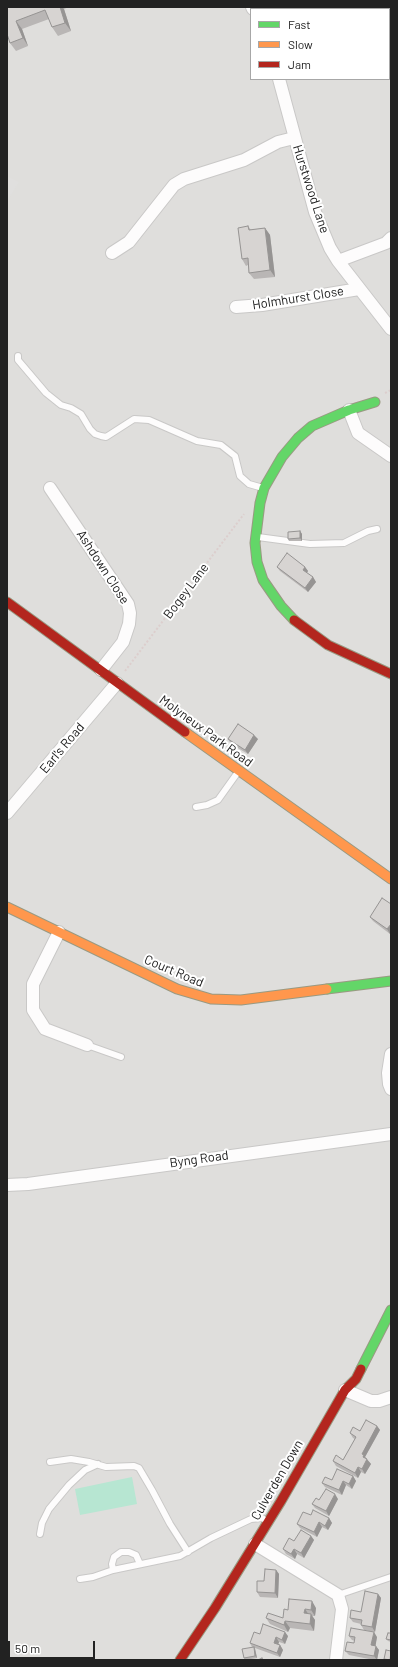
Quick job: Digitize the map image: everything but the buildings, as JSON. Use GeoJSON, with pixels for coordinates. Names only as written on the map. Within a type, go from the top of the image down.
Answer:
{"type":"FeatureCollection","features":[{"type":"Feature","properties":{"kind":"street","name":"Hurstwood Lane"},"geometry":{"type":"LineString","coordinates":[[279,80],[315,212],[330,248],[338,261],[391,329]]}},
{"type":"Feature","properties":{"kind":"street"},"geometry":{"type":"LineString","coordinates":[[112,253],[129,242],[174,185],[184,179],[244,160],[278,142],[294,138]]}},
{"type":"Feature","properties":{"kind":"street"},"geometry":{"type":"LineString","coordinates":[[338,261],[386,243],[391,238]]}},
{"type":"Feature","properties":{"kind":"street","name":"Holmhurst Close"},"geometry":{"type":"LineString","coordinates":[[236,307],[262,305],[360,289]]}},
{"type":"Feature","properties":{"kind":"street"},"geometry":{"type":"LineString","coordinates":[[375,402],[349,410],[312,426],[298,438],[282,457],[264,488],[260,503],[256,537],[256,562],[263,580],[281,606],[297,623],[328,644],[350,656],[391,674]]}},
{"type":"Feature","properties":{"kind":"street"},"geometry":{"type":"LineString","coordinates":[[349,410],[358,433],[391,456]]}},
{"type":"Feature","properties":{"kind":"street","name":"Ashdown Close"},"geometry":{"type":"LineString","coordinates":[[50,488],[128,604],[129,618],[123,642],[100,670]]}},
{"type":"Feature","properties":{"kind":"street","name":"Molyneux Park Road"},"geometry":{"type":"LineString","coordinates":[[7,602],[117,683],[391,879]]}},
{"type":"Feature","properties":{"kind":"street","name":"Earl's Road"},"geometry":{"type":"LineString","coordinates":[[7,813],[117,683]]}},
{"type":"Feature","properties":{"kind":"street","name":"Court Road"},"geometry":{"type":"LineString","coordinates":[[7,908],[177,989],[211,999],[241,1000],[391,981]]}},
{"type":"Feature","properties":{"kind":"street"},"geometry":{"type":"LineString","coordinates":[[59,932],[33,984],[33,1010],[45,1029],[87,1045]]}},
{"type":"Feature","properties":{"kind":"street"},"geometry":{"type":"LineString","coordinates":[[391,1054],[388,1073],[391,1089]]}},
{"type":"Feature","properties":{"kind":"street","name":"Byng Road"},"geometry":{"type":"LineString","coordinates":[[7,1185],[28,1184],[391,1134]]}},
{"type":"Feature","properties":{"kind":"street","name":"Culverden Down"},"geometry":{"type":"LineString","coordinates":[[180,1660],[216,1608],[345,1390],[356,1379],[391,1310]]}},
{"type":"Feature","properties":{"kind":"street"},"geometry":{"type":"LineString","coordinates":[[345,1390],[371,1402],[391,1397]]}},
{"type":"Feature","properties":{"kind":"street"},"geometry":{"type":"LineString","coordinates":[[255,1544],[338,1595],[342,1609],[336,1660]]}},
{"type":"Feature","properties":{"kind":"lane"},"geometry":{"type":"LineString","coordinates":[[18,356],[18,360],[46,393],[61,405],[71,408],[81,414],[90,429],[95,434],[106,436],[134,419],[149,420],[197,441],[221,445],[235,456],[240,476],[249,484],[264,488]]}},
{"type":"Feature","properties":{"kind":"lane"},"geometry":{"type":"LineString","coordinates":[[256,537],[310,544],[344,543],[368,531],[377,529]]}},
{"type":"Feature","properties":{"kind":"lane"},"geometry":{"type":"LineString","coordinates":[[196,807],[207,805],[218,800],[238,770]]}},
{"type":"Feature","properties":{"kind":"lane"},"geometry":{"type":"LineString","coordinates":[[87,1045],[121,1057]]}},
{"type":"Feature","properties":{"kind":"lane"},"geometry":{"type":"LineString","coordinates":[[50,1462],[71,1459],[106,1467],[134,1466],[139,1468],[170,1524],[188,1552]]}},
{"type":"Feature","properties":{"kind":"lane"},"geometry":{"type":"LineString","coordinates":[[40,1534],[42,1523],[49,1509],[69,1485],[85,1470],[98,1464]]}},
{"type":"Feature","properties":{"kind":"lane"},"geometry":{"type":"LineString","coordinates":[[80,1579],[93,1577],[113,1570],[180,1556],[211,1538],[251,1519],[262,1518],[268,1522]]}},
{"type":"Feature","properties":{"kind":"lane"},"geometry":{"type":"LineString","coordinates":[[113,1570],[112,1564],[114,1557],[121,1552],[129,1552],[136,1555],[140,1564]]}},
{"type":"Feature","properties":{"kind":"lane"},"geometry":{"type":"LineString","coordinates":[[338,1595],[391,1577]]}},
{"type":"Feature","properties":{"kind":"path","name":"Bogey Lane"},"geometry":{"type":"LineString","coordinates":[[117,683],[245,513]]}},
{"type":"Feature","properties":{"kind":"shaded area"},"geometry":{"type":"Polygon","coordinates":[[[7,7],[391,7],[391,1660],[7,1660],[7,7]]]}},
{"type":"Feature","properties":{"kind":"shaded area"},"geometry":{"type":"Polygon","coordinates":[[[7,176],[19,182],[7,201],[7,176]]]}},
{"type":"Feature","properties":{"kind":"green space"},"geometry":{"type":"Polygon","coordinates":[[[132,1477],[137,1504],[80,1515],[75,1489],[132,1477]]]}},
{"type":"Feature","properties":{"kind":"traffic: fast"},"geometry":{"type":"LineString","coordinates":[[294,620],[281,606],[263,580],[257,562],[255,543],[260,503],[264,488],[282,457],[298,438],[312,426],[349,410],[375,402]]}},
{"type":"Feature","properties":{"kind":"traffic: fast"},"geometry":{"type":"LineString","coordinates":[[327,989],[391,981]]}},
{"type":"Feature","properties":{"kind":"traffic: fast"},"geometry":{"type":"LineString","coordinates":[[361,1369],[391,1310]]}},
{"type":"Feature","properties":{"kind":"traffic: slow"},"geometry":{"type":"LineString","coordinates":[[185,732],[391,879]]}},
{"type":"Feature","properties":{"kind":"traffic: slow"},"geometry":{"type":"LineString","coordinates":[[7,907],[177,989],[211,999],[241,1000],[327,989]]}},
{"type":"Feature","properties":{"kind":"traffic: jam"},"geometry":{"type":"LineString","coordinates":[[7,602],[185,732]]}},
{"type":"Feature","properties":{"kind":"traffic: jam"},"geometry":{"type":"LineString","coordinates":[[294,620],[328,645],[391,674]]}},
{"type":"Feature","properties":{"kind":"traffic: jam"},"geometry":{"type":"LineString","coordinates":[[180,1660],[215,1608],[281,1501],[345,1390],[356,1379],[361,1369]]}}]}
